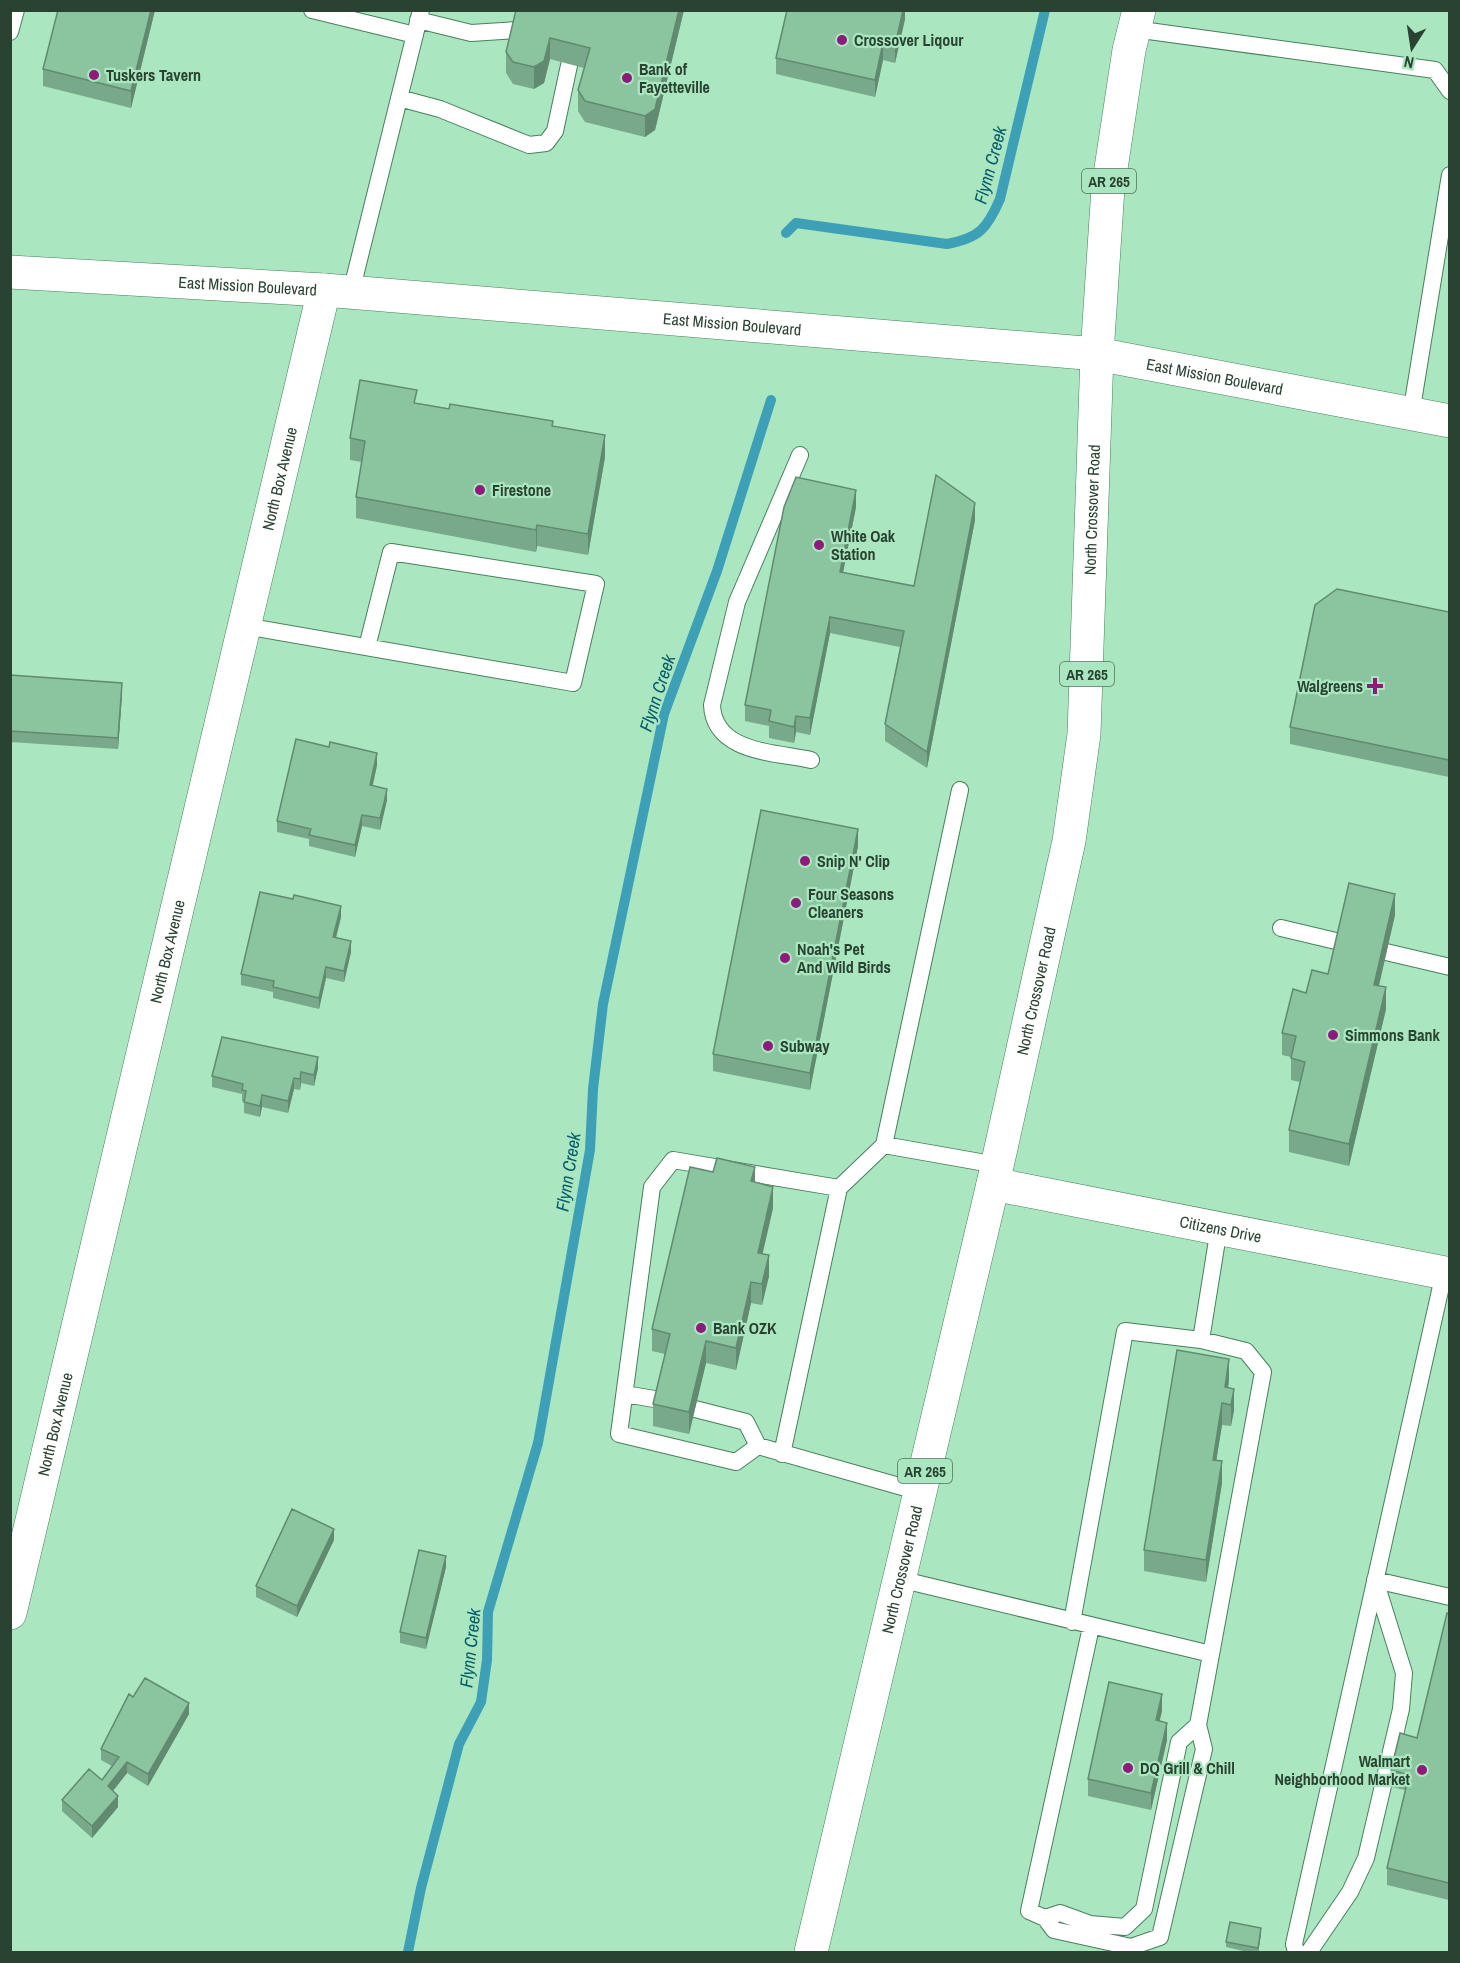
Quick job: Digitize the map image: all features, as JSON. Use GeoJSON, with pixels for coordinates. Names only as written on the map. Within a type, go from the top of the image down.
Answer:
{"type":"FeatureCollection","features":[{"type":"Feature","properties":{"kind":"main road","name":"North Crossover Road"},"geometry":{"type":"LineString","coordinates":[[810,1953],[995,1175],[1069,841],[1084,734],[1097,354],[1108,188],[1136,20]]}},
{"type":"Feature","properties":{"kind":"main road","name":"East Mission Boulevard"},"geometry":{"type":"LineString","coordinates":[[10,272],[338,291],[1097,354],[1449,421]]}},
{"type":"Feature","properties":{"kind":"main road","name":"North Box Avenue"},"geometry":{"type":"LineString","coordinates":[[10,1613],[245,626],[338,291]]}},
{"type":"Feature","properties":{"kind":"main road","name":"Citizens Drive"},"geometry":{"type":"LineString","coordinates":[[995,1175],[1219,1228],[1447,1273]]}},
{"type":"Feature","properties":{"kind":"lane"},"geometry":{"type":"LineString","coordinates":[[10,32],[16,10]]}},
{"type":"Feature","properties":{"kind":"lane"},"geometry":{"type":"LineString","coordinates":[[312,10],[418,22],[471,33],[531,28],[555,32],[569,42],[572,56],[555,132],[546,143],[530,145],[440,109],[399,98]]}},
{"type":"Feature","properties":{"kind":"lane"},"geometry":{"type":"LineString","coordinates":[[1136,20],[1435,70],[1449,91]]}},
{"type":"Feature","properties":{"kind":"lane"},"geometry":{"type":"LineString","coordinates":[[338,291],[399,98],[418,22]]}},
{"type":"Feature","properties":{"kind":"lane"},"geometry":{"type":"LineString","coordinates":[[1411,414],[1449,175]]}},
{"type":"Feature","properties":{"kind":"lane"},"geometry":{"type":"LineString","coordinates":[[800,455],[737,602],[712,705],[712,716],[718,728],[738,745],[811,760]]}},
{"type":"Feature","properties":{"kind":"lane"},"geometry":{"type":"LineString","coordinates":[[245,626],[573,683],[596,584],[391,552],[366,647]]}},
{"type":"Feature","properties":{"kind":"lane"},"geometry":{"type":"LineString","coordinates":[[782,1454],[839,1188],[884,1145],[960,789]]}},
{"type":"Feature","properties":{"kind":"lane"},"geometry":{"type":"LineString","coordinates":[[1281,928],[1340,942]]}},
{"type":"Feature","properties":{"kind":"lane"},"geometry":{"type":"LineString","coordinates":[[1386,952],[1449,967]]}},
{"type":"Feature","properties":{"kind":"lane"},"geometry":{"type":"LineString","coordinates":[[884,1145],[995,1175]]}},
{"type":"Feature","properties":{"kind":"lane"},"geometry":{"type":"LineString","coordinates":[[758,1446],[736,1462],[619,1434],[652,1187],[673,1160],[839,1188]]}},
{"type":"Feature","properties":{"kind":"lane"},"geometry":{"type":"LineString","coordinates":[[1201,1340],[1219,1228]]}},
{"type":"Feature","properties":{"kind":"lane"},"geometry":{"type":"LineString","coordinates":[[1296,1953],[1294,1944],[1447,1273]]}},
{"type":"Feature","properties":{"kind":"lane"},"geometry":{"type":"LineString","coordinates":[[1072,1622],[1125,1331],[1201,1340],[1245,1351],[1263,1372],[1198,1725],[1204,1749],[1160,1937],[1131,1947],[1054,1930],[1045,1918],[1029,1911],[1091,1627]]}},
{"type":"Feature","properties":{"kind":"lane"},"geometry":{"type":"LineString","coordinates":[[625,1394],[660,1400]]}},
{"type":"Feature","properties":{"kind":"lane"},"geometry":{"type":"LineString","coordinates":[[695,1409],[746,1422],[758,1446],[920,1492]]}},
{"type":"Feature","properties":{"kind":"lane"},"geometry":{"type":"LineString","coordinates":[[899,1580],[1211,1654]]}},
{"type":"Feature","properties":{"kind":"lane"},"geometry":{"type":"LineString","coordinates":[[1376,1580],[1449,1597]]}},
{"type":"Feature","properties":{"kind":"lane"},"geometry":{"type":"LineString","coordinates":[[1309,1953],[1350,1892],[1366,1858],[1401,1709],[1404,1673],[1376,1580]]}},
{"type":"Feature","properties":{"kind":"lane"},"geometry":{"type":"LineString","coordinates":[[1045,1918],[1060,1913],[1090,1924],[1125,1927],[1144,1909],[1179,1742],[1198,1725]]}},
{"type":"Feature","properties":{"kind":"building"},"geometry":{"type":"Polygon","coordinates":[[[58,10],[151,10],[131,91],[43,69],[58,10]]]}},
{"type":"Feature","properties":{"kind":"building","name":"Bank of Fayetteville"},"geometry":{"type":"Polygon","coordinates":[[[516,10],[679,10],[655,109],[645,116],[585,101],[578,90],[590,48],[550,38],[544,61],[534,67],[513,62],[506,52],[516,10]]]}},
{"type":"Feature","properties":{"kind":"building","name":"Crossover Liqour"},"geometry":{"type":"Polygon","coordinates":[[[787,10],[903,10],[895,46],[883,43],[875,80],[776,58],[787,10]]]}},
{"type":"Feature","properties":{"kind":"building","name":"Firestone"},"geometry":{"type":"Polygon","coordinates":[[[360,380],[417,390],[414,403],[449,409],[450,404],[553,421],[552,426],[605,435],[588,534],[537,525],[536,530],[356,497],[365,441],[350,438],[360,380]]]}},
{"type":"Feature","properties":{"kind":"building"},"geometry":{"type":"Polygon","coordinates":[[[936,475],[975,503],[927,752],[885,724],[904,631],[830,617],[810,718],[796,716],[794,727],[769,721],[771,710],[745,705],[784,507],[796,477],[856,490],[840,572],[914,586],[936,475]]]}},
{"type":"Feature","properties":{"kind":"building","name":"Walgreens"},"geometry":{"type":"Polygon","coordinates":[[[1337,589],[1449,612],[1449,760],[1290,727],[1315,605],[1337,589]]]}},
{"type":"Feature","properties":{"kind":"building"},"geometry":{"type":"Polygon","coordinates":[[[10,675],[122,683],[118,738],[10,731],[10,675]]]}},
{"type":"Feature","properties":{"kind":"building"},"geometry":{"type":"Polygon","coordinates":[[[296,739],[329,747],[330,742],[377,753],[370,785],[387,789],[384,803],[380,818],[362,815],[355,845],[309,835],[311,829],[277,821],[296,739]]]}},
{"type":"Feature","properties":{"kind":"building"},"geometry":{"type":"Polygon","coordinates":[[[761,810],[858,829],[810,1073],[713,1054],[761,810]]]}},
{"type":"Feature","properties":{"kind":"building","name":"Simmons Bank"},"geometry":{"type":"Polygon","coordinates":[[[1349,883],[1395,894],[1374,985],[1386,987],[1349,1144],[1289,1130],[1305,1062],[1291,1058],[1296,1036],[1282,1033],[1293,989],[1306,993],[1312,970],[1328,974],[1349,883]]]}},
{"type":"Feature","properties":{"kind":"building"},"geometry":{"type":"Polygon","coordinates":[[[260,892],[293,899],[294,895],[341,906],[333,937],[351,941],[344,971],[326,967],[319,998],[273,987],[274,981],[241,974],[260,892]]]}},
{"type":"Feature","properties":{"kind":"building"},"geometry":{"type":"Polygon","coordinates":[[[222,1037],[318,1057],[314,1075],[301,1072],[300,1079],[294,1078],[288,1101],[262,1095],[260,1106],[244,1102],[246,1091],[242,1090],[243,1084],[212,1076],[222,1037]]]}},
{"type":"Feature","properties":{"kind":"building","name":"Bank OZK"},"geometry":{"type":"Polygon","coordinates":[[[717,1158],[755,1167],[751,1181],[773,1187],[758,1253],[769,1255],[762,1284],[751,1282],[736,1348],[706,1341],[689,1412],[653,1404],[670,1334],[652,1329],[690,1167],[713,1172],[717,1158]]]}},
{"type":"Feature","properties":{"kind":"building"},"geometry":{"type":"Polygon","coordinates":[[[1177,1350],[1229,1359],[1225,1387],[1234,1389],[1231,1405],[1222,1403],[1213,1460],[1222,1461],[1206,1560],[1144,1550],[1177,1350]]]}},
{"type":"Feature","properties":{"kind":"building"},"geometry":{"type":"Polygon","coordinates":[[[292,1509],[334,1529],[297,1606],[256,1586],[292,1509]]]}},
{"type":"Feature","properties":{"kind":"building"},"geometry":{"type":"Polygon","coordinates":[[[419,1550],[446,1556],[426,1638],[400,1632],[419,1550]]]}},
{"type":"Feature","properties":{"kind":"building","name":"Walmart Neighborhood Market"},"geometry":{"type":"Polygon","coordinates":[[[1447,1613],[1449,1614],[1449,1883],[1387,1868],[1409,1775],[1391,1770],[1400,1733],[1417,1738],[1447,1613]]]}},
{"type":"Feature","properties":{"kind":"building"},"geometry":{"type":"Polygon","coordinates":[[[145,1678],[189,1703],[148,1774],[127,1762],[108,1786],[118,1796],[92,1826],[62,1800],[89,1769],[102,1780],[119,1757],[101,1749],[129,1694],[133,1697],[145,1678]]]}},
{"type":"Feature","properties":{"kind":"building","name":"DQ Grill & Chill"},"geometry":{"type":"Polygon","coordinates":[[[1109,1682],[1162,1694],[1156,1720],[1167,1723],[1151,1793],[1088,1779],[1109,1682]]]}},
{"type":"Feature","properties":{"kind":"building"},"geometry":{"type":"Polygon","coordinates":[[[1230,1922],[1261,1928],[1258,1948],[1226,1942],[1230,1922]]]}},
{"type":"Feature","properties":{"kind":"waterway","name":"Flynn Creek"},"geometry":{"type":"LineString","coordinates":[[786,233],[796,223],[947,244],[967,239],[981,230],[991,218],[1000,199],[1045,10]]}},
{"type":"Feature","properties":{"kind":"waterway","name":"Flynn Creek"},"geometry":{"type":"LineString","coordinates":[[408,1952],[421,1888],[459,1744],[481,1702],[487,1660],[488,1612],[538,1443],[590,1150],[593,1089],[603,1004],[664,714],[717,571],[771,400]]}},
{"type":"Feature","properties":{"kind":"place","name":"Crossover Liqour"},"geometry":{"type":"Point","coordinates":[842,40]}},
{"type":"Feature","properties":{"kind":"place","name":"Tuskers Tavern"},"geometry":{"type":"Point","coordinates":[94,75]}},
{"type":"Feature","properties":{"kind":"place","name":"Bank of Fayetteville"},"geometry":{"type":"Point","coordinates":[627,78]}},
{"type":"Feature","properties":{"kind":"place","name":"Firestone"},"geometry":{"type":"Point","coordinates":[480,490]}},
{"type":"Feature","properties":{"kind":"place","name":"White Oak Station"},"geometry":{"type":"Point","coordinates":[819,545]}},
{"type":"Feature","properties":{"kind":"place","name":"Walgreens"},"geometry":{"type":"Point","coordinates":[1375,686]}},
{"type":"Feature","properties":{"kind":"place","name":"Snip N' Clip"},"geometry":{"type":"Point","coordinates":[805,861]}},
{"type":"Feature","properties":{"kind":"place","name":"Four Seasons Cleaners"},"geometry":{"type":"Point","coordinates":[796,903]}},
{"type":"Feature","properties":{"kind":"place","name":"Noah's Pet And Wild Birds"},"geometry":{"type":"Point","coordinates":[785,958]}},
{"type":"Feature","properties":{"kind":"place","name":"Simmons Bank"},"geometry":{"type":"Point","coordinates":[1333,1035]}},
{"type":"Feature","properties":{"kind":"place","name":"Subway"},"geometry":{"type":"Point","coordinates":[768,1046]}},
{"type":"Feature","properties":{"kind":"place","name":"Bank OZK"},"geometry":{"type":"Point","coordinates":[701,1328]}},
{"type":"Feature","properties":{"kind":"place","name":"DQ Grill & Chill"},"geometry":{"type":"Point","coordinates":[1128,1768]}},
{"type":"Feature","properties":{"kind":"place","name":"Walmart Neighborhood Market"},"geometry":{"type":"Point","coordinates":[1422,1770]}}]}
